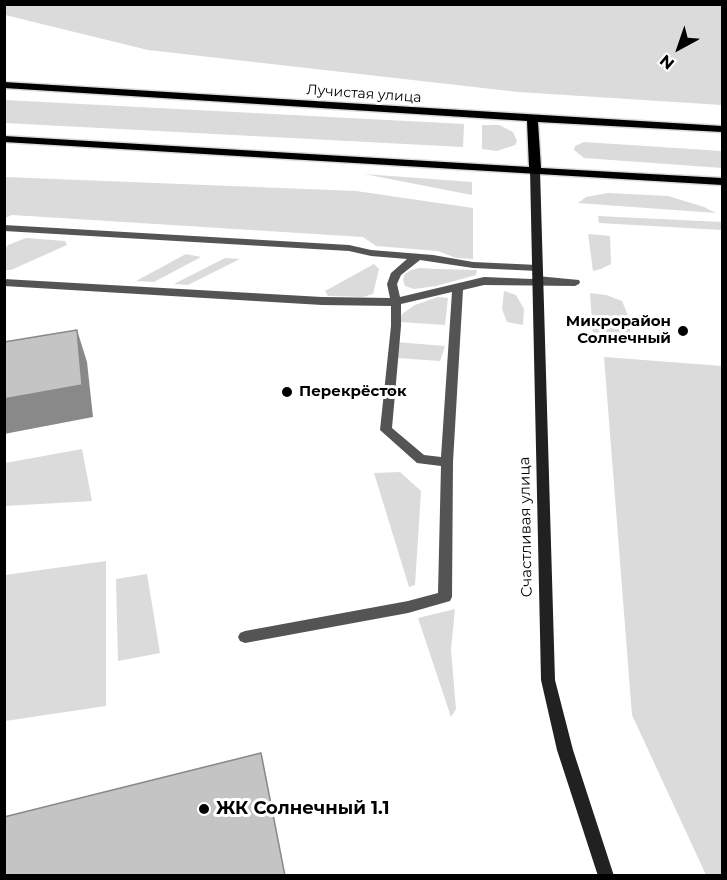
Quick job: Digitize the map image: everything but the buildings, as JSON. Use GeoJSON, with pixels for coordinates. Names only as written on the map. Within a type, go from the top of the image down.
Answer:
{"type":"FeatureCollection","features":[{"type":"Feature","properties":{"kind":"main road","name":"Лучистая улица"},"geometry":{"type":"LineString","coordinates":[[4,84],[532,119],[723,129]]}},
{"type":"Feature","properties":{"kind":"main road"},"geometry":{"type":"LineString","coordinates":[[532,119],[535,170]]}},
{"type":"Feature","properties":{"kind":"main road"},"geometry":{"type":"LineString","coordinates":[[4,139],[723,182]]}},
{"type":"Feature","properties":{"kind":"street","name":"Счастливая улица"},"geometry":{"type":"LineString","coordinates":[[535,170],[548,680],[565,750],[606,876]]}},
{"type":"Feature","properties":{"kind":"lane"},"geometry":{"type":"LineString","coordinates":[[6,229],[349,248],[371,254],[473,265],[538,268]]}},
{"type":"Feature","properties":{"kind":"lane"},"geometry":{"type":"LineString","coordinates":[[416,258],[396,273],[392,284],[396,302],[386,430],[421,460],[447,462]]}},
{"type":"Feature","properties":{"kind":"lane"},"geometry":{"type":"LineString","coordinates":[[4,282],[322,301],[396,302],[491,280],[575,282]]}},
{"type":"Feature","properties":{"kind":"lane"},"geometry":{"type":"LineString","coordinates":[[245,638],[408,607],[445,597],[447,462],[458,286]]}},
{"type":"Feature","properties":{"kind":"shaded area"},"geometry":{"type":"Polygon","coordinates":[[[4,5],[722,5],[722,105],[518,92],[148,50],[5,15],[4,5]]]}},
{"type":"Feature","properties":{"kind":"shaded area"},"geometry":{"type":"Polygon","coordinates":[[[5,100],[464,124],[463,147],[5,123],[5,100]]]}},
{"type":"Feature","properties":{"kind":"shaded area"},"geometry":{"type":"Polygon","coordinates":[[[482,125],[499,125],[513,132],[517,141],[515,145],[497,151],[482,149],[482,125]]]}},
{"type":"Feature","properties":{"kind":"shaded area"},"geometry":{"type":"Polygon","coordinates":[[[584,142],[722,151],[722,168],[584,158],[574,150],[575,146],[584,142]]]}},
{"type":"Feature","properties":{"kind":"shaded area"},"geometry":{"type":"Polygon","coordinates":[[[364,174],[472,182],[472,195],[364,174]]]}},
{"type":"Feature","properties":{"kind":"shaded area"},"geometry":{"type":"Polygon","coordinates":[[[5,177],[356,191],[473,208],[473,259],[456,258],[438,251],[376,246],[363,237],[12,215],[5,218],[5,177]]]}},
{"type":"Feature","properties":{"kind":"shaded area"},"geometry":{"type":"Polygon","coordinates":[[[608,193],[668,196],[716,213],[578,203],[586,197],[608,193]]]}},
{"type":"Feature","properties":{"kind":"shaded area"},"geometry":{"type":"Polygon","coordinates":[[[598,216],[722,222],[722,230],[599,223],[598,216]]]}},
{"type":"Feature","properties":{"kind":"shaded area"},"geometry":{"type":"Polygon","coordinates":[[[588,234],[610,236],[611,264],[593,271],[588,234]]]}},
{"type":"Feature","properties":{"kind":"shaded area"},"geometry":{"type":"Polygon","coordinates":[[[26,238],[65,241],[67,245],[11,270],[5,270],[5,250],[8,245],[26,238]]]}},
{"type":"Feature","properties":{"kind":"shaded area"},"geometry":{"type":"Polygon","coordinates":[[[186,254],[201,257],[154,282],[136,281],[186,254]]]}},
{"type":"Feature","properties":{"kind":"shaded area"},"geometry":{"type":"Polygon","coordinates":[[[225,258],[240,259],[188,285],[174,284],[225,258]]]}},
{"type":"Feature","properties":{"kind":"shaded area"},"geometry":{"type":"Polygon","coordinates":[[[374,264],[379,269],[373,294],[363,297],[328,296],[325,291],[374,264]]]}},
{"type":"Feature","properties":{"kind":"shaded area"},"geometry":{"type":"Polygon","coordinates":[[[420,268],[477,270],[476,275],[436,286],[414,289],[405,286],[403,280],[405,274],[420,268]]]}},
{"type":"Feature","properties":{"kind":"shaded area"},"geometry":{"type":"Polygon","coordinates":[[[504,291],[516,295],[524,309],[523,325],[507,322],[502,309],[504,291]]]}},
{"type":"Feature","properties":{"kind":"shaded area"},"geometry":{"type":"Polygon","coordinates":[[[590,293],[606,295],[622,301],[627,313],[631,336],[593,335],[590,293]]]}},
{"type":"Feature","properties":{"kind":"shaded area"},"geometry":{"type":"Polygon","coordinates":[[[438,297],[448,298],[445,325],[400,322],[402,314],[415,305],[438,297]]]}},
{"type":"Feature","properties":{"kind":"shaded area"},"geometry":{"type":"Polygon","coordinates":[[[396,342],[445,346],[440,361],[397,358],[396,342]]]}},
{"type":"Feature","properties":{"kind":"shaded area"},"geometry":{"type":"Polygon","coordinates":[[[604,357],[722,366],[722,875],[706,875],[632,715],[604,357]]]}},
{"type":"Feature","properties":{"kind":"shaded area"},"geometry":{"type":"Polygon","coordinates":[[[82,449],[92,501],[5,506],[5,463],[82,449]]]}},
{"type":"Feature","properties":{"kind":"shaded area"},"geometry":{"type":"Polygon","coordinates":[[[400,472],[421,491],[415,585],[409,587],[374,473],[400,472]]]}},
{"type":"Feature","properties":{"kind":"shaded area"},"geometry":{"type":"Polygon","coordinates":[[[106,561],[106,706],[5,721],[5,575],[106,561]]]}},
{"type":"Feature","properties":{"kind":"shaded area"},"geometry":{"type":"Polygon","coordinates":[[[147,574],[160,653],[118,661],[116,579],[147,574]]]}},
{"type":"Feature","properties":{"kind":"shaded area"},"geometry":{"type":"Polygon","coordinates":[[[455,609],[451,650],[456,709],[451,717],[418,618],[455,609]]]}},
{"type":"Feature","properties":{"kind":"place","name":"Микрорайон Солнечный"},"geometry":{"type":"Point","coordinates":[683,331]}},
{"type":"Feature","properties":{"kind":"place","name":"Перекрёсток"},"geometry":{"type":"Point","coordinates":[287,392]}},
{"type":"Feature","properties":{"kind":"place","name":"ЖК Солнечный 1.1"},"geometry":{"type":"Point","coordinates":[204,809]}}]}
